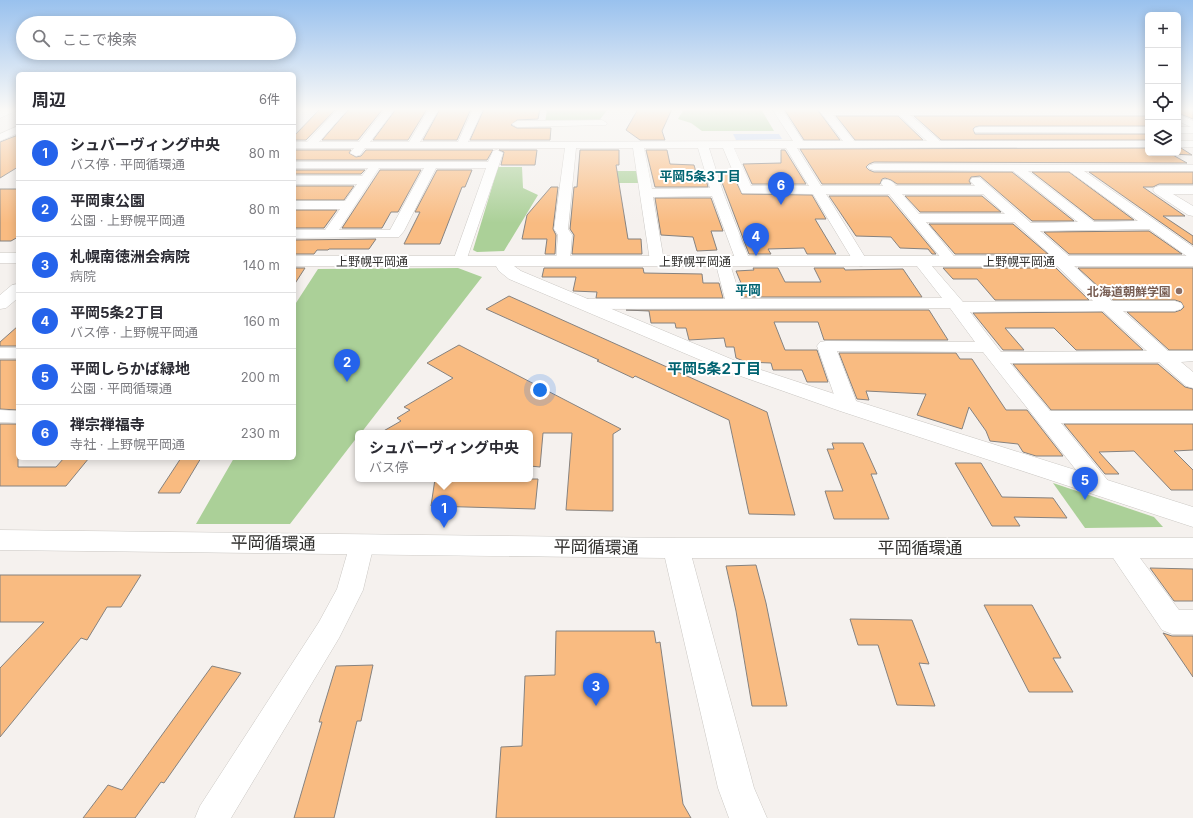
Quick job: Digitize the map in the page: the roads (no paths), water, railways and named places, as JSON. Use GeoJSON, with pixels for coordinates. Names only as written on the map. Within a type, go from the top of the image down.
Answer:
{"type":"FeatureCollection","features":[{"type":"Feature","properties":{"kind":"street"},"geometry":{"type":"LineString","coordinates":[[348,165],[361,147]]}},
{"type":"Feature","properties":{"kind":"street"},"geometry":{"type":"LineString","coordinates":[[460,261],[498,147]]}},
{"type":"Feature","properties":{"kind":"street"},"geometry":{"type":"LineString","coordinates":[[563,261],[565,235],[561,229],[570,147]]}},
{"type":"Feature","properties":{"kind":"street"},"geometry":{"type":"LineString","coordinates":[[639,147],[657,260]]}},
{"type":"Feature","properties":{"kind":"street"},"geometry":{"type":"LineString","coordinates":[[703,147],[717,192],[743,261]]}},
{"type":"Feature","properties":{"kind":"street"},"geometry":{"type":"LineString","coordinates":[[729,147],[746,190],[986,190]]}},
{"type":"Feature","properties":{"kind":"street"},"geometry":{"type":"LineString","coordinates":[[796,147],[817,190],[861,262]]}},
{"type":"Feature","properties":{"kind":"street"},"geometry":{"type":"LineString","coordinates":[[856,147],[874,167],[950,261]]}},
{"type":"Feature","properties":{"kind":"street"},"geometry":{"type":"LineString","coordinates":[[296,165],[493,165]]}},
{"type":"Feature","properties":{"kind":"street"},"geometry":{"type":"LineString","coordinates":[[329,234],[376,165]]}},
{"type":"Feature","properties":{"kind":"street"},"geometry":{"type":"LineString","coordinates":[[296,234],[394,234],[398,231],[432,165]]}},
{"type":"Feature","properties":{"kind":"street"},"geometry":{"type":"LineString","coordinates":[[874,167],[1193,168]]}},
{"type":"Feature","properties":{"kind":"street"},"geometry":{"type":"LineString","coordinates":[[961,167],[1063,261],[1107,306],[1193,382]]}},
{"type":"Feature","properties":{"kind":"street"},"geometry":{"type":"LineString","coordinates":[[1017,168],[1091,226]]}},
{"type":"Feature","properties":{"kind":"street"},"geometry":{"type":"LineString","coordinates":[[1072,168],[1193,254]]}},
{"type":"Feature","properties":{"kind":"street"},"geometry":{"type":"LineString","coordinates":[[296,180],[365,180]]}},
{"type":"Feature","properties":{"kind":"street"},"geometry":{"type":"LineString","coordinates":[[1193,190],[1159,190],[1193,212]]}},
{"type":"Feature","properties":{"kind":"street"},"geometry":{"type":"LineString","coordinates":[[646,193],[717,192]]}},
{"type":"Feature","properties":{"kind":"street"},"geometry":{"type":"LineString","coordinates":[[296,205],[348,205]]}},
{"type":"Feature","properties":{"kind":"street"},"geometry":{"type":"LineString","coordinates":[[915,218],[1091,226],[1153,225]]}},
{"type":"Feature","properties":{"kind":"street"},"geometry":{"type":"LineString","coordinates":[[0,258],[16,258]]}},
{"type":"Feature","properties":{"kind":"street","name":"上野幌平岡通"},"geometry":{"type":"LineString","coordinates":[[296,261],[1193,261]]}},
{"type":"Feature","properties":{"kind":"street"},"geometry":{"type":"LineString","coordinates":[[503,261],[505,267],[515,275],[736,368],[848,406],[1193,517]]}},
{"type":"Feature","properties":{"kind":"street"},"geometry":{"type":"LineString","coordinates":[[722,261],[734,303]]}},
{"type":"Feature","properties":{"kind":"street"},"geometry":{"type":"LineString","coordinates":[[920,262],[957,305],[992,352],[1103,488]]}},
{"type":"Feature","properties":{"kind":"street"},"geometry":{"type":"LineString","coordinates":[[0,304],[16,292]]}},
{"type":"Feature","properties":{"kind":"street"},"geometry":{"type":"LineString","coordinates":[[583,304],[734,303],[1175,306]]}},
{"type":"Feature","properties":{"kind":"street"},"geometry":{"type":"LineString","coordinates":[[848,406],[826,346],[992,352],[1193,356]]}},
{"type":"Feature","properties":{"kind":"street"},"geometry":{"type":"LineString","coordinates":[[0,353],[16,353]]}},
{"type":"Feature","properties":{"kind":"street"},"geometry":{"type":"LineString","coordinates":[[0,416],[16,417]]}},
{"type":"Feature","properties":{"kind":"street"},"geometry":{"type":"LineString","coordinates":[[1044,417],[1193,418]]}},
{"type":"Feature","properties":{"kind":"street","name":"平岡循環通"},"geometry":{"type":"LineString","coordinates":[[0,540],[676,548],[1193,548]]}},
{"type":"Feature","properties":{"kind":"street"},"geometry":{"type":"LineString","coordinates":[[212,818],[329,630],[350,590],[362,544]]}},
{"type":"Feature","properties":{"kind":"street"},"geometry":{"type":"LineString","coordinates":[[676,548],[736,788],[748,818]]}},
{"type":"Feature","properties":{"kind":"street"},"geometry":{"type":"LineString","coordinates":[[1119,549],[1172,622],[1193,622]]}},
{"type":"Feature","properties":{"kind":"place","name":"禅宗禅福寺"},"geometry":{"type":"Point","coordinates":[781,205]}},
{"type":"Feature","properties":{"kind":"place","name":"平岡5条2丁目"},"geometry":{"type":"Point","coordinates":[756,256]}},
{"type":"Feature","properties":{"kind":"place","name":"北海道朝鮮学園"},"geometry":{"type":"Point","coordinates":[1179,291]}},
{"type":"Feature","properties":{"kind":"place","name":"平岡東公園"},"geometry":{"type":"Point","coordinates":[347,382]}},
{"type":"Feature","properties":{"kind":"place","name":"平岡しらかば緑地"},"geometry":{"type":"Point","coordinates":[1085,500]}},
{"type":"Feature","properties":{"kind":"place","name":"シュバーヴィング中央"},"geometry":{"type":"Point","coordinates":[444,528]}},
{"type":"Feature","properties":{"kind":"place","name":"札幌南徳洲会病院"},"geometry":{"type":"Point","coordinates":[596,706]}},
{"type":"Feature","properties":{"kind":"district","name":"平岡5条3丁目"},"geometry":{"type":"Point","coordinates":[700,176]}},
{"type":"Feature","properties":{"kind":"district","name":"平岡"},"geometry":{"type":"Point","coordinates":[748,290]}},
{"type":"Feature","properties":{"kind":"district","name":"平岡5条2丁目"},"geometry":{"type":"Point","coordinates":[714,368]}}]}
